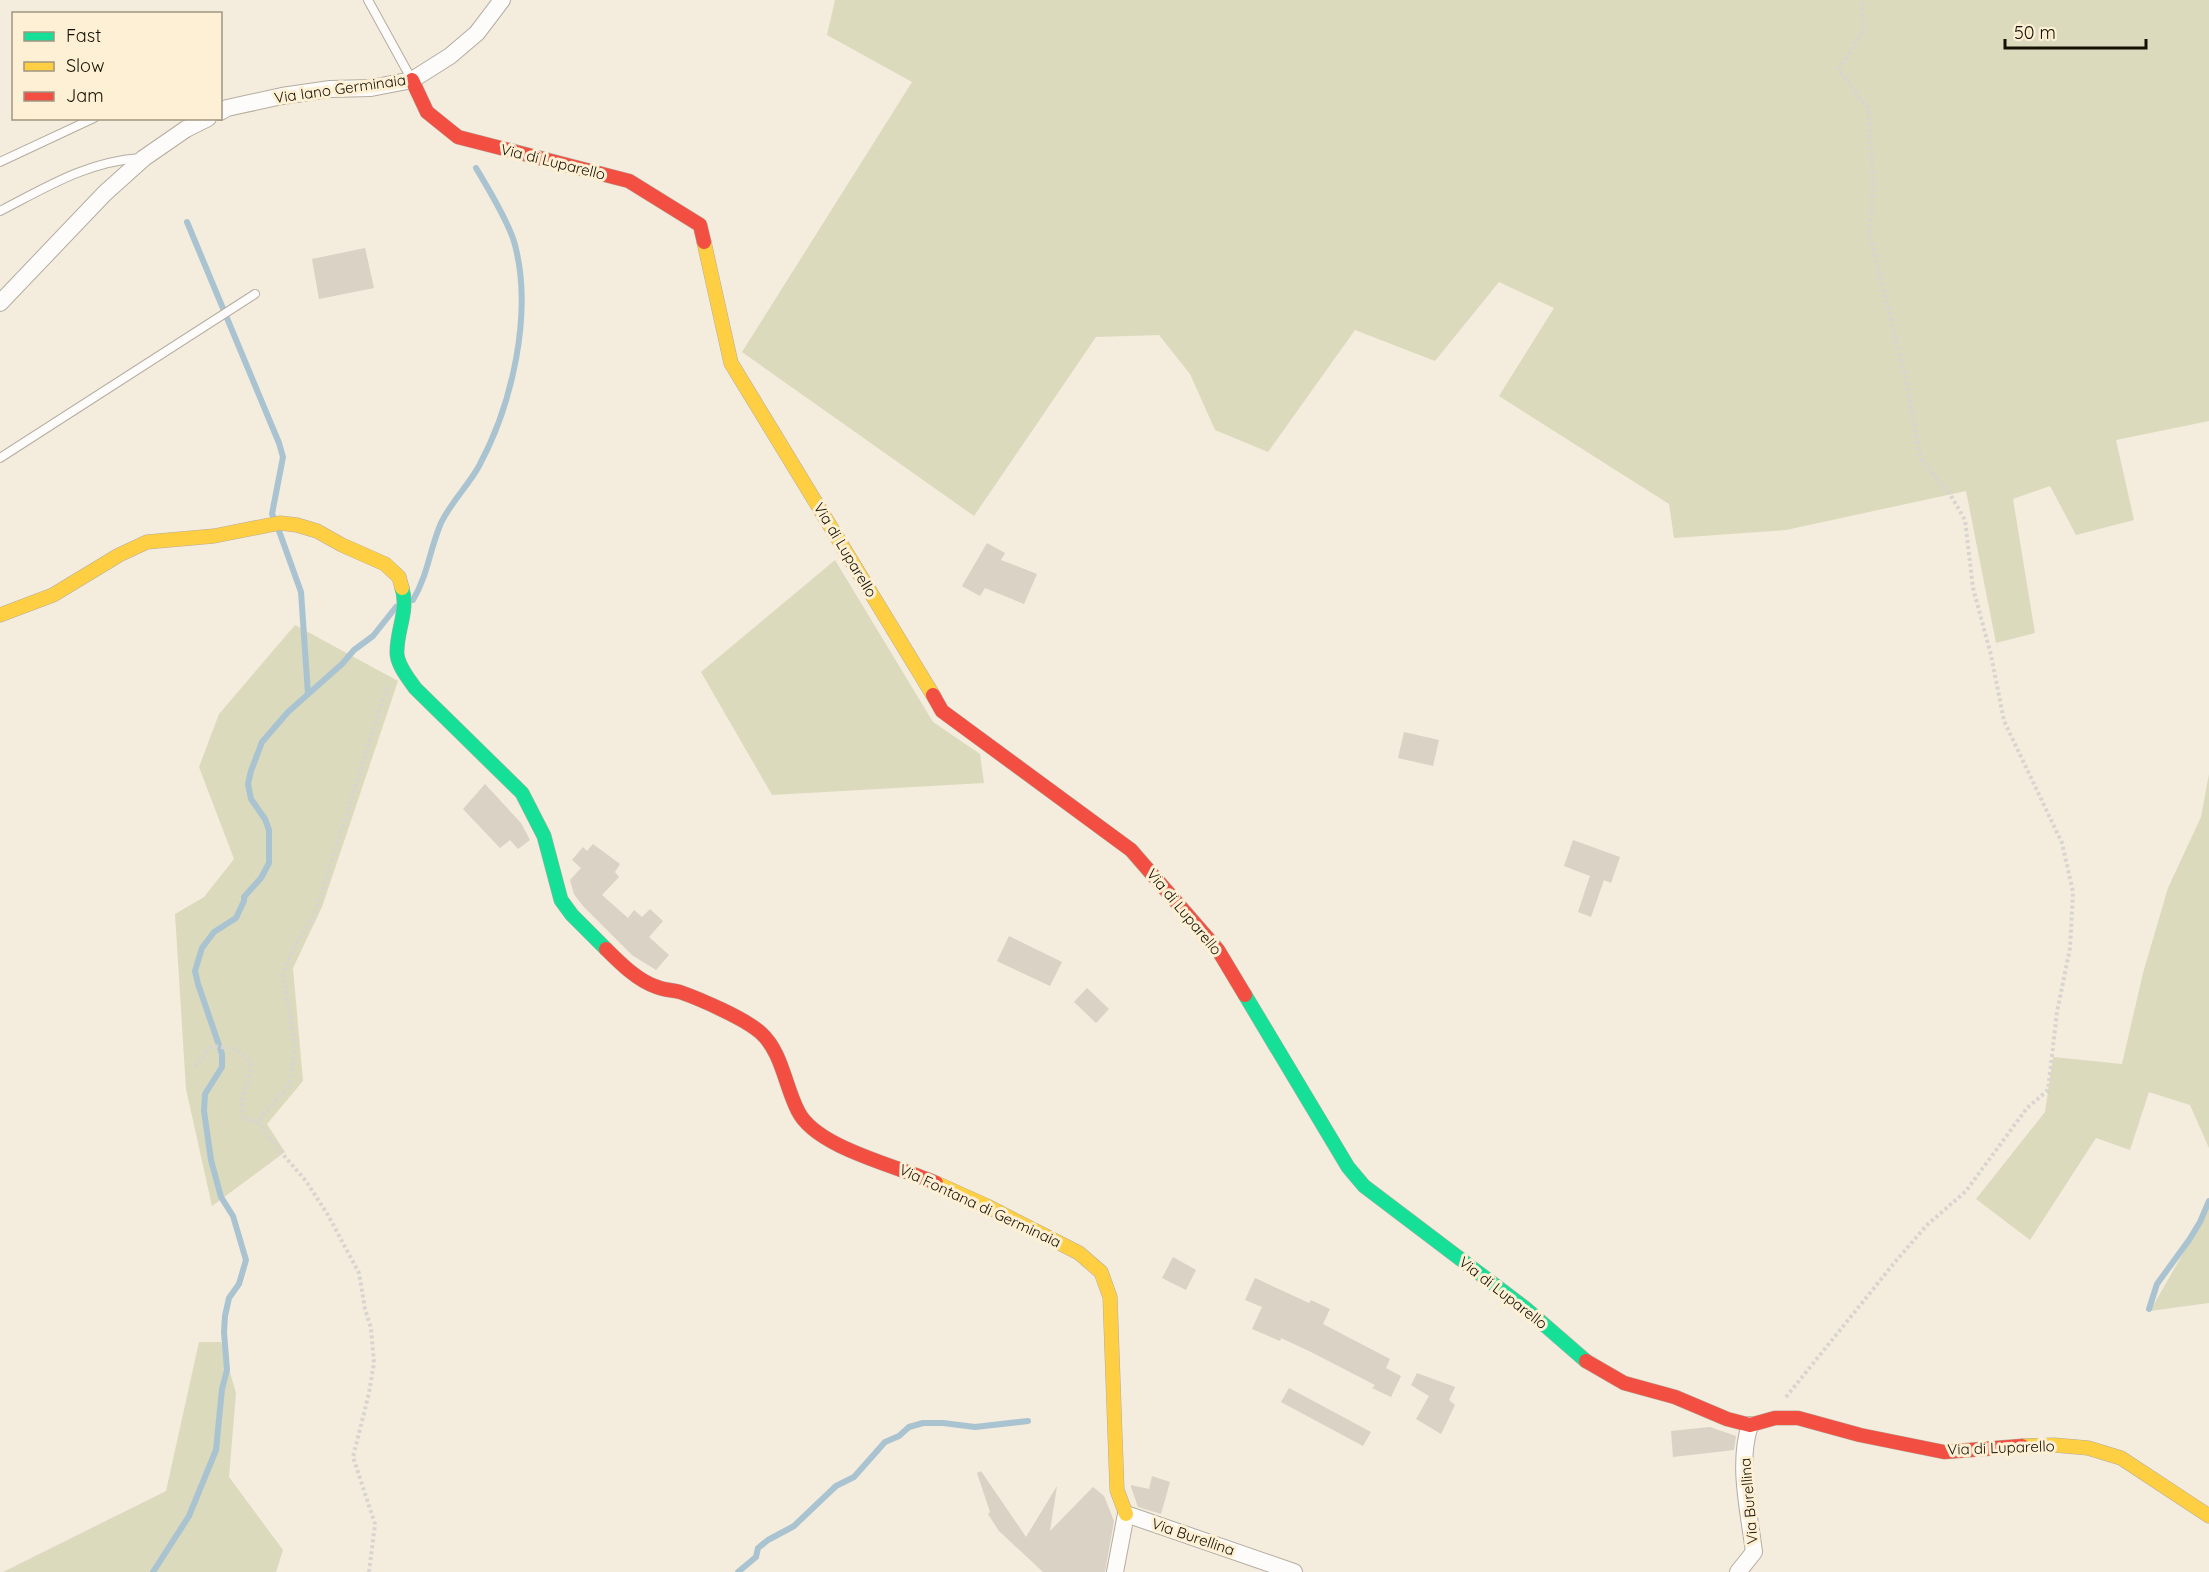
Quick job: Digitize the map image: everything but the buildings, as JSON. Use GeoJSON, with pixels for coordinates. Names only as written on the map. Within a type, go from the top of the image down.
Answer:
{"type":"FeatureCollection","features":[{"type":"Feature","properties":{"kind":"street","name":"Via Iano Germinaia"},"geometry":{"type":"LineString","coordinates":[[222,111],[282,96],[330,89],[371,88],[412,80],[450,56],[477,33],[502,0]]}},
{"type":"Feature","properties":{"kind":"street","name":"Via di Luparello"},"geometry":{"type":"LineString","coordinates":[[412,80],[428,112],[458,137],[629,181],[700,225],[731,363],[942,711],[1131,850],[1218,950],[1348,1167],[1364,1186],[1435,1242],[1526,1308],[1588,1362],[1624,1383],[1675,1397],[1727,1419],[1750,1425],[1775,1418],[1798,1418],[1860,1435],[1944,1452],[2054,1445],[2088,1448],[2121,1458],[2209,1516]]}},
{"type":"Feature","properties":{"kind":"street"},"geometry":{"type":"LineString","coordinates":[[0,303],[105,193],[144,158],[201,120]]}},
{"type":"Feature","properties":{"kind":"street"},"geometry":{"type":"LineString","coordinates":[[0,615],[53,595],[119,555],[147,542],[214,536],[280,523],[317,531],[385,564],[399,577],[406,600],[397,655]]}},
{"type":"Feature","properties":{"kind":"street","name":"Via Fontana di Germinaia"},"geometry":{"type":"LineString","coordinates":[[397,655],[403,671],[415,688],[522,793],[544,836],[561,900],[572,915],[623,966],[656,987],[679,992],[715,1007],[761,1033],[776,1052],[798,1112],[808,1126],[833,1144],[912,1172],[987,1206],[1079,1253],[1101,1272],[1110,1297],[1118,1490],[1126,1514]]}},
{"type":"Feature","properties":{"kind":"street","name":"Via Burellina"},"geometry":{"type":"LineString","coordinates":[[1738,1572],[1754,1552],[1744,1470],[1746,1437],[1750,1425]]}},
{"type":"Feature","properties":{"kind":"street","name":"Via Burellina"},"geometry":{"type":"LineString","coordinates":[[1126,1514],[1294,1572]]}},
{"type":"Feature","properties":{"kind":"street"},"geometry":{"type":"LineString","coordinates":[[1115,1572],[1126,1514]]}},
{"type":"Feature","properties":{"kind":"lane"},"geometry":{"type":"LineString","coordinates":[[368,0],[412,80]]}},
{"type":"Feature","properties":{"kind":"lane"},"geometry":{"type":"LineString","coordinates":[[0,162],[90,120]]}},
{"type":"Feature","properties":{"kind":"lane"},"geometry":{"type":"LineString","coordinates":[[0,211],[81,170],[123,159],[144,158]]}},
{"type":"Feature","properties":{"kind":"lane"},"geometry":{"type":"LineString","coordinates":[[0,458],[255,294]]}},
{"type":"Feature","properties":{"kind":"path"},"geometry":{"type":"LineString","coordinates":[[1778,1403],[1795,1388],[1835,1335],[1920,1232],[1966,1191],[2027,1108],[2048,1090],[2057,1012],[2070,948],[2073,892],[2062,843],[2004,721],[1991,655],[1973,588],[1965,520],[1950,494],[1921,459],[1904,370],[1877,269],[1870,235],[1873,181],[1869,111],[1839,70],[1864,29],[1862,0]]}},
{"type":"Feature","properties":{"kind":"path"},"geometry":{"type":"LineString","coordinates":[[258,1122],[290,1085],[295,1045],[283,975],[295,945],[315,914],[397,655]]}},
{"type":"Feature","properties":{"kind":"path"},"geometry":{"type":"LineString","coordinates":[[195,1067],[212,1046],[237,1049],[250,1063],[248,1083],[242,1097],[243,1119],[258,1122],[306,1181],[328,1215],[359,1273],[365,1309],[371,1328],[374,1363],[369,1393],[352,1457],[375,1524],[369,1572]]}},
{"type":"Feature","properties":{"kind":"green space"},"geometry":{"type":"Polygon","coordinates":[[[835,0],[2209,0],[2209,421],[2116,440],[2134,520],[2076,535],[2050,486],[2013,499],[2035,633],[1996,643],[1966,491],[1786,530],[1674,538],[1669,504],[1499,396],[1554,308],[1499,282],[1435,361],[1355,330],[1268,452],[1215,430],[1190,374],[1159,335],[1096,337],[974,516],[742,352],[912,82],[827,35],[835,0]]]}},
{"type":"Feature","properties":{"kind":"green space"},"geometry":{"type":"Polygon","coordinates":[[[835,560],[933,722],[980,754],[984,783],[772,795],[701,672],[835,560]]]}},
{"type":"Feature","properties":{"kind":"green space"},"geometry":{"type":"Polygon","coordinates":[[[295,625],[398,681],[322,907],[293,968],[303,1081],[267,1124],[285,1152],[212,1206],[186,1089],[175,914],[204,897],[234,859],[199,767],[219,714],[295,625]]]}},
{"type":"Feature","properties":{"kind":"green space"},"geometry":{"type":"Polygon","coordinates":[[[2209,774],[2209,1148],[2190,1105],[2149,1092],[2130,1150],[2096,1138],[2030,1240],[1976,1199],[2045,1112],[2053,1057],[2122,1064],[2143,973],[2168,888],[2201,817],[2209,774]]]}},
{"type":"Feature","properties":{"kind":"green space"},"geometry":{"type":"Polygon","coordinates":[[[2209,1201],[2209,1303],[2150,1311],[2204,1217],[2209,1201]]]}},
{"type":"Feature","properties":{"kind":"green space"},"geometry":{"type":"Polygon","coordinates":[[[199,1342],[221,1342],[236,1393],[229,1477],[283,1550],[276,1572],[3,1572],[166,1491],[199,1342]]]}},
{"type":"Feature","properties":{"kind":"waterway"},"geometry":{"type":"LineString","coordinates":[[413,600],[422,581],[441,523],[475,473],[491,442],[510,387],[516,358],[522,300],[515,245],[504,217],[476,168]]}},
{"type":"Feature","properties":{"kind":"waterway"},"geometry":{"type":"LineString","coordinates":[[187,222],[279,443],[283,457],[272,514],[274,518]]}},
{"type":"Feature","properties":{"kind":"waterway"},"geometry":{"type":"LineString","coordinates":[[278,528],[301,592],[308,694]]}},
{"type":"Feature","properties":{"kind":"waterway"},"geometry":{"type":"LineString","coordinates":[[153,1572],[189,1516],[216,1450],[222,1389],[227,1370],[225,1316],[229,1298],[239,1284],[246,1260],[233,1216],[221,1197],[211,1160],[204,1111],[205,1094],[222,1067],[222,1054],[195,971],[202,948],[214,932],[236,918],[244,897],[261,878],[269,863],[269,830],[265,819],[251,799],[248,784],[262,742],[288,712],[342,664],[354,650],[373,636],[396,607]]}},
{"type":"Feature","properties":{"kind":"waterway"},"geometry":{"type":"LineString","coordinates":[[2149,1309],[2157,1284],[2189,1240],[2209,1201]]}},
{"type":"Feature","properties":{"kind":"waterway"},"geometry":{"type":"LineString","coordinates":[[738,1572],[756,1557],[758,1548],[794,1526],[836,1486],[854,1477],[885,1442],[899,1436],[909,1427],[923,1423],[975,1427],[1028,1421]]}},
{"type":"Feature","properties":{"kind":"traffic: fast"},"geometry":{"type":"LineString","coordinates":[[402,588],[404,605],[397,654],[404,672],[415,688],[522,793],[544,836],[561,900],[572,915],[606,949]]}},
{"type":"Feature","properties":{"kind":"traffic: fast"},"geometry":{"type":"LineString","coordinates":[[1245,995],[1348,1167],[1364,1186],[1525,1308],[1586,1361]]}},
{"type":"Feature","properties":{"kind":"traffic: slow"},"geometry":{"type":"LineString","coordinates":[[704,242],[731,363],[933,695]]}},
{"type":"Feature","properties":{"kind":"traffic: slow"},"geometry":{"type":"LineString","coordinates":[[0,615],[53,595],[119,555],[147,542],[214,536],[280,523],[317,531],[385,564],[399,577],[402,588]]}},
{"type":"Feature","properties":{"kind":"traffic: slow"},"geometry":{"type":"LineString","coordinates":[[936,1183],[1079,1253],[1101,1272],[1110,1297],[1117,1490],[1126,1514]]}},
{"type":"Feature","properties":{"kind":"traffic: slow"},"geometry":{"type":"LineString","coordinates":[[2022,1446],[2054,1445],[2088,1448],[2121,1458],[2209,1516]]}},
{"type":"Feature","properties":{"kind":"traffic: jam"},"geometry":{"type":"LineString","coordinates":[[412,80],[427,112],[458,137],[629,181],[700,225],[704,242]]}},
{"type":"Feature","properties":{"kind":"traffic: jam"},"geometry":{"type":"LineString","coordinates":[[933,695],[942,711],[1131,850],[1218,950],[1245,995]]}},
{"type":"Feature","properties":{"kind":"traffic: jam"},"geometry":{"type":"LineString","coordinates":[[606,949],[643,981],[710,1004],[761,1033],[779,1059],[798,1111],[808,1124],[822,1135],[840,1146],[936,1183]]}},
{"type":"Feature","properties":{"kind":"traffic: jam"},"geometry":{"type":"LineString","coordinates":[[1586,1361],[1624,1383],[1675,1397],[1727,1419],[1750,1425],[1775,1418],[1798,1418],[1860,1435],[1944,1452],[2022,1446]]}}]}
